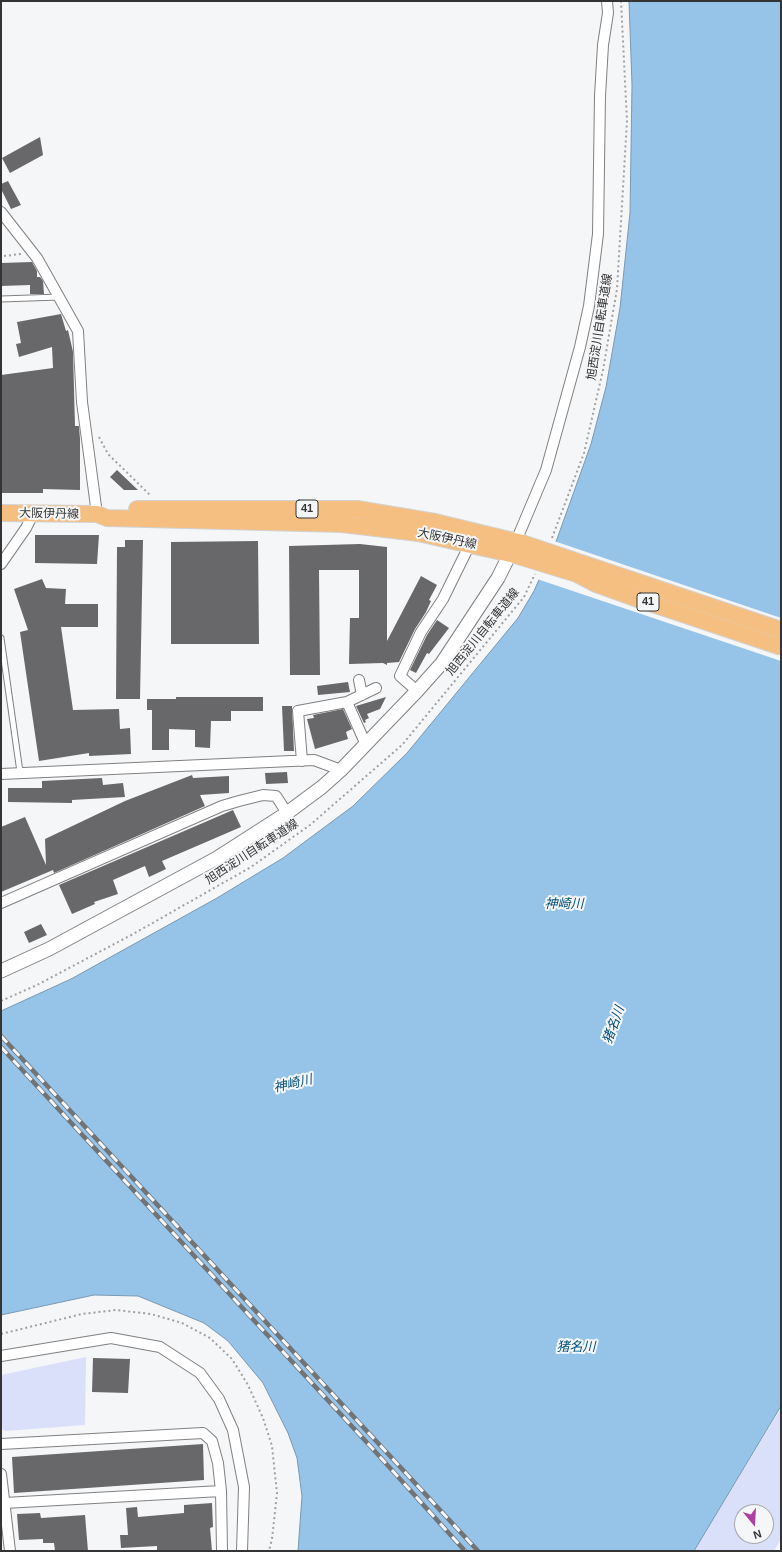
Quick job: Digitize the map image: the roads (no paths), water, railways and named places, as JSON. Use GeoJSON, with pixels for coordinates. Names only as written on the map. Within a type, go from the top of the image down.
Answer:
{"type":"FeatureCollection","features":[{"type":"Feature","properties":{"kind":"main road","name":"大阪伊丹線"},"geometry":{"type":"LineString","coordinates":[[97,514],[107,509],[357,509],[435,522],[516,549],[781,630]]}},
{"type":"Feature","properties":{"kind":"main road","name":"大阪伊丹線"},"geometry":{"type":"LineString","coordinates":[[1,513],[97,514],[107,518],[342,524],[418,532],[470,544],[516,549],[577,574],[596,584],[628,596],[781,647]]}},
{"type":"Feature","properties":{"kind":"street"},"geometry":{"type":"LineString","coordinates":[[1,971],[49,949],[217,858],[287,813],[341,770],[417,691],[446,657],[516,549],[546,470],[580,347],[588,306],[598,234],[600,96],[603,46],[608,13],[607,1]]}},
{"type":"Feature","properties":{"kind":"street"},"geometry":{"type":"LineString","coordinates":[[1,212],[37,258],[78,332],[82,402],[97,514]]}},
{"type":"Feature","properties":{"kind":"street"},"geometry":{"type":"LineString","coordinates":[[1,564],[26,528],[33,514]]}},
{"type":"Feature","properties":{"kind":"street"},"geometry":{"type":"LineString","coordinates":[[417,691],[400,676],[421,632],[443,599],[470,544]]}},
{"type":"Feature","properties":{"kind":"street"},"geometry":{"type":"LineString","coordinates":[[359,680],[362,695]]}},
{"type":"Feature","properties":{"kind":"street"},"geometry":{"type":"LineString","coordinates":[[302,761],[298,711],[347,702],[376,688]]}},
{"type":"Feature","properties":{"kind":"street"},"geometry":{"type":"LineString","coordinates":[[347,702],[366,745]]}},
{"type":"Feature","properties":{"kind":"street"},"geometry":{"type":"LineString","coordinates":[[1,774],[314,760],[341,770]]}},
{"type":"Feature","properties":{"kind":"street"},"geometry":{"type":"LineString","coordinates":[[1,903],[222,806],[263,795],[276,796],[287,813]]}},
{"type":"Feature","properties":{"kind":"street"},"geometry":{"type":"LineString","coordinates":[[1,1356],[111,1338],[160,1347],[200,1373],[219,1399],[233,1430],[244,1487],[242,1551]]}},
{"type":"Feature","properties":{"kind":"street"},"geometry":{"type":"LineString","coordinates":[[1,1444],[203,1433],[212,1441],[218,1463],[221,1491],[222,1551]]}},
{"type":"Feature","properties":{"kind":"street"},"geometry":{"type":"LineString","coordinates":[[1,1474],[10,1551]]}},
{"type":"Feature","properties":{"kind":"street"},"geometry":{"type":"LineString","coordinates":[[4,1503],[221,1491]]}},
{"type":"Feature","properties":{"kind":"lane"},"geometry":{"type":"LineString","coordinates":[[1,299],[59,297]]}},
{"type":"Feature","properties":{"kind":"lane"},"geometry":{"type":"LineString","coordinates":[[1,638],[20,772]]}},
{"type":"Feature","properties":{"kind":"water","name":"神崎川"},"geometry":{"type":"Polygon","coordinates":[[[629,1],[781,1],[781,1406],[694,1551],[298,1551],[302,1496],[297,1458],[288,1433],[263,1383],[228,1341],[204,1323],[138,1296],[94,1295],[1,1315],[1,1011],[71,979],[217,898],[283,858],[353,806],[407,753],[518,618],[534,591],[557,539],[591,444],[606,387],[620,308],[630,213],[632,85],[629,1]]]}},
{"type":"Feature","properties":{"kind":"railway"},"geometry":{"type":"LineString","coordinates":[[1,1036],[478,1551]]}},
{"type":"Feature","properties":{"kind":"railway"},"geometry":{"type":"LineString","coordinates":[[1,1047],[372,1448],[465,1551]]}},
{"type":"Feature","properties":{"kind":"water label","name":"猪名川"},"geometry":{"type":"Point","coordinates":[614,1025]}},
{"type":"Feature","properties":{"kind":"water label","name":"猪名川"},"geometry":{"type":"Point","coordinates":[576,1347]}}]}
